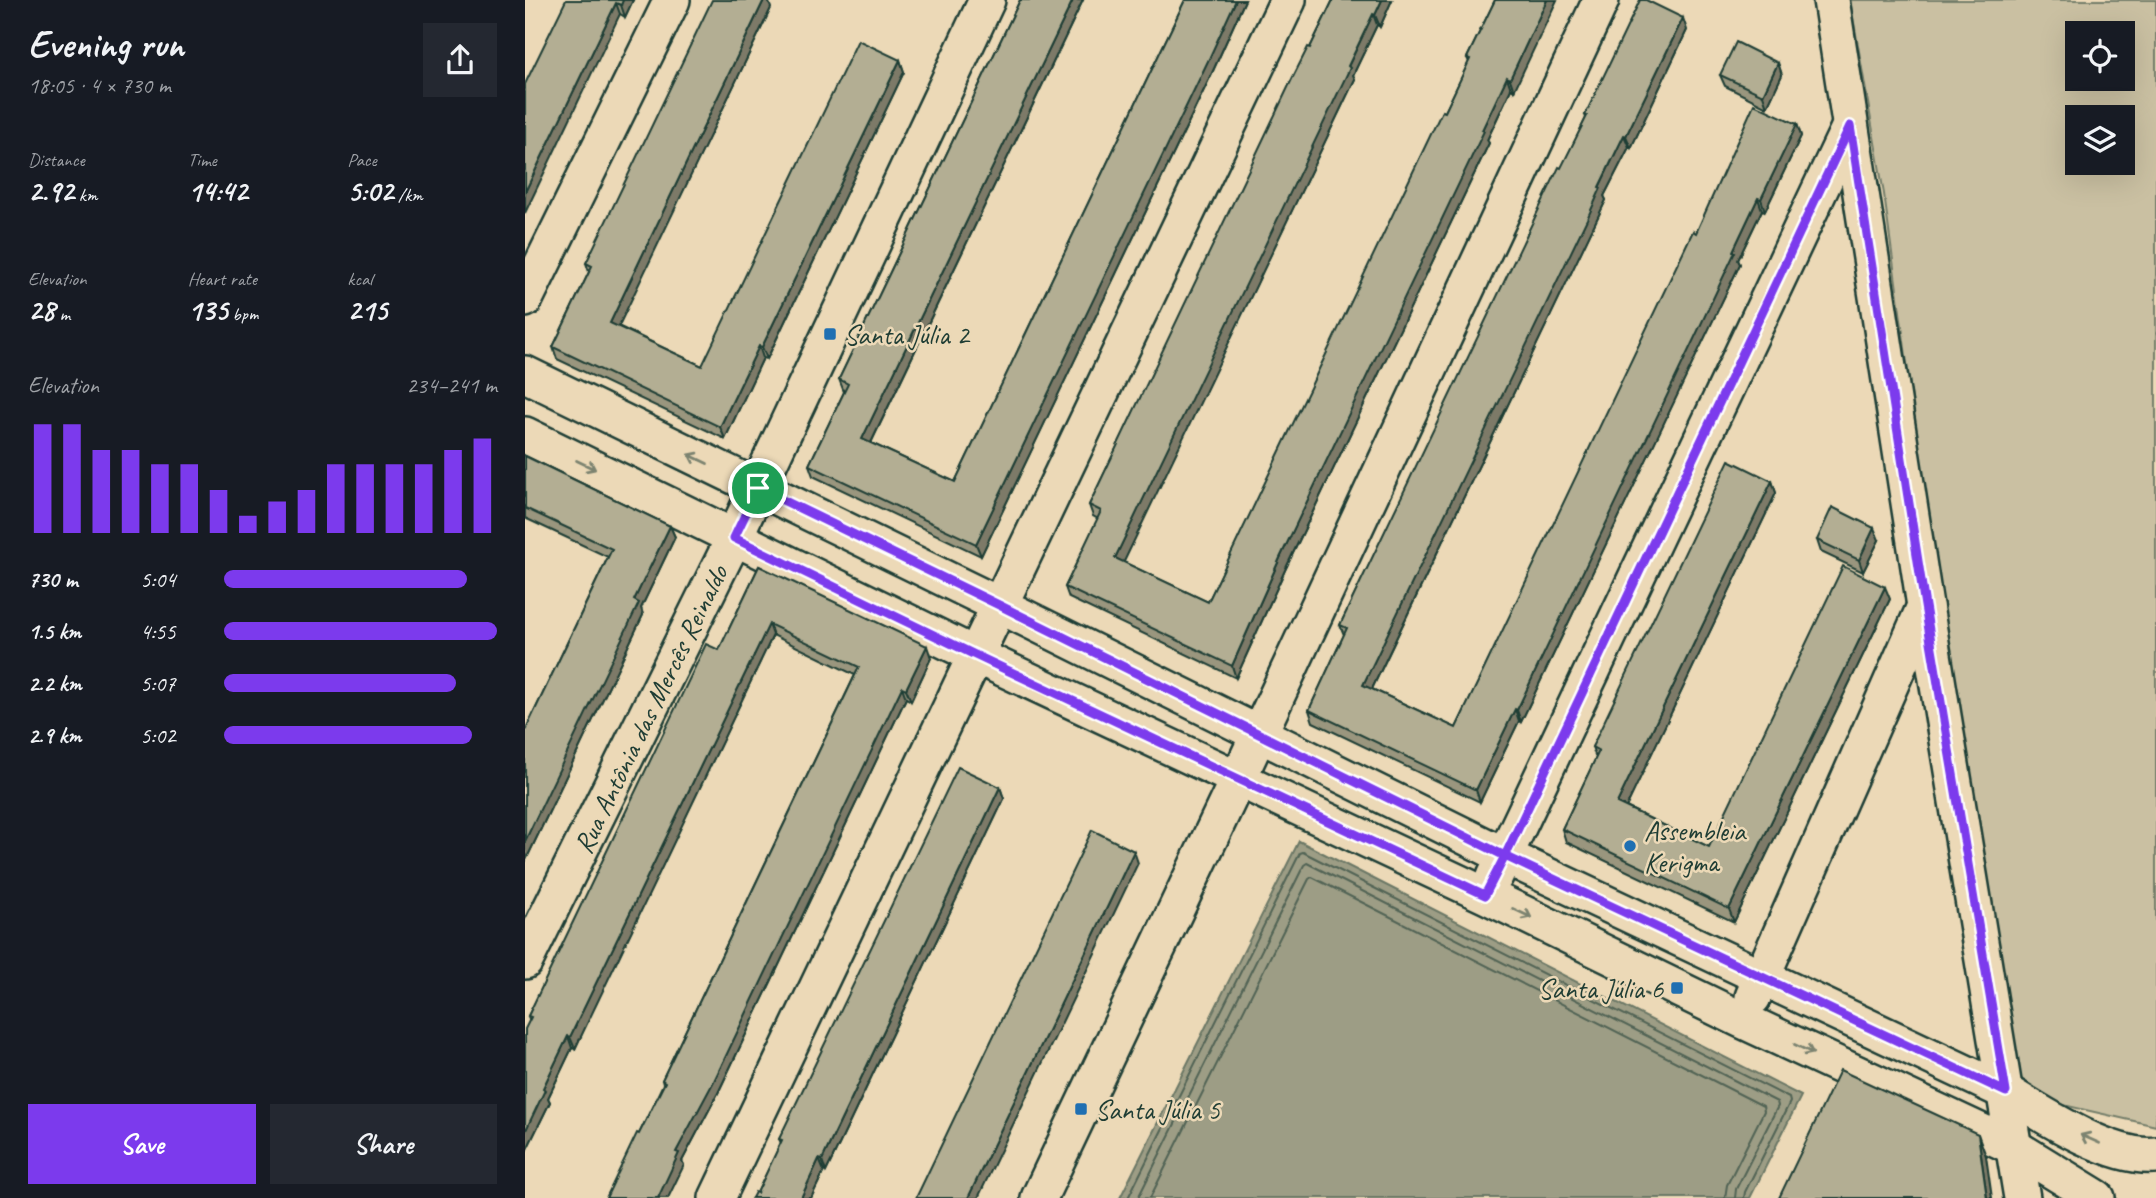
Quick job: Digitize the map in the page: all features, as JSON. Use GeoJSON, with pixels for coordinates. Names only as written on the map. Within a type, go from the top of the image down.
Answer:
{"type":"FeatureCollection","features":[{"type":"Feature","properties":{"kind":"street"},"geometry":{"type":"LineString","coordinates":[[525,299],[673,0]]}},
{"type":"Feature","properties":{"kind":"street","name":"Rua Antônia das Mercês Reinaldo"},"geometry":{"type":"LineString","coordinates":[[525,961],[734,538],[987,0]]}},
{"type":"Feature","properties":{"kind":"street"},"geometry":{"type":"LineString","coordinates":[[717,1198],[1289,0]]}},
{"type":"Feature","properties":{"kind":"street"},"geometry":{"type":"LineString","coordinates":[[1039,1198],[1238,779],[1601,0]]}},
{"type":"Feature","properties":{"kind":"street"},"geometry":{"type":"LineString","coordinates":[[1831,0],[1925,606],[2022,1198]]}},
{"type":"Feature","properties":{"kind":"street"},"geometry":{"type":"LineString","coordinates":[[1485,895],[1850,126]]}},
{"type":"Feature","properties":{"kind":"street"},"geometry":{"type":"LineString","coordinates":[[525,374],[1505,856],[2006,1092],[2063,1127],[2099,1144],[2146,1156],[2156,1155]]}},
{"type":"Feature","properties":{"kind":"street"},"geometry":{"type":"LineString","coordinates":[[525,435],[975,655],[1485,895],[1742,1020],[2014,1146],[2097,1198]]}},
{"type":"Feature","properties":{"kind":"street"},"geometry":{"type":"LineString","coordinates":[[1742,1020],[1925,606]]}},
{"type":"Feature","properties":{"kind":"shaded area"},"geometry":{"type":"Polygon","coordinates":[[[1850,0],[2156,0],[2156,1126],[2006,1092],[1884,194],[1850,0]]]}},
{"type":"Feature","properties":{"kind":"water"},"geometry":{"type":"Polygon","coordinates":[[[1299,841],[1801,1096],[1750,1198],[1120,1198],[1299,841]]]}},
{"type":"Feature","properties":{"kind":"building"},"geometry":{"type":"Polygon","coordinates":[[[566,0],[623,0],[621,5],[616,3],[525,192],[525,84],[566,0]]]}},
{"type":"Feature","properties":{"kind":"building"},"geometry":{"type":"Polygon","coordinates":[[[712,0],[764,0],[610,323],[702,366],[858,40],[900,60],[762,347],[759,346],[720,427],[553,347],[592,266],[586,263],[712,0]]]}},
{"type":"Feature","properties":{"kind":"building"},"geometry":{"type":"Polygon","coordinates":[[[1020,0],[1073,0],[862,439],[955,482],[1185,0],[1236,0],[976,544],[809,465],[848,384],[839,379],[1020,0]]]}},
{"type":"Feature","properties":{"kind":"building"},"geometry":{"type":"Polygon","coordinates":[[[1333,0],[1382,0],[1348,66],[1350,68],[1115,558],[1208,602],[1442,111],[1445,112],[1495,0],[1547,0],[1510,79],[1507,77],[1482,130],[1484,131],[1280,558],[1232,666],[1065,587],[1101,511],[1089,505],[1292,79],[1333,0]]]}},
{"type":"Feature","properties":{"kind":"building"},"geometry":{"type":"Polygon","coordinates":[[[1640,0],[1646,0],[1683,18],[1599,187],[1601,188],[1587,219],[1363,685],[1456,728],[1693,231],[1696,233],[1754,104],[1797,124],[1761,199],[1758,198],[1695,337],[1476,790],[1309,710],[1347,628],[1340,625],[1559,167],[1561,168],[1587,116],[1585,115],[1640,0]]]}},
{"type":"Feature","properties":{"kind":"building"},"geometry":{"type":"Polygon","coordinates":[[[1736,42],[1778,63],[1763,95],[1720,75],[1736,42]]]}},
{"type":"Feature","properties":{"kind":"building"},"geometry":{"type":"Polygon","coordinates":[[[525,456],[670,526],[634,600],[639,603],[525,841],[525,731],[612,549],[525,508],[525,456]]]}},
{"type":"Feature","properties":{"kind":"building"},"geometry":{"type":"Polygon","coordinates":[[[1729,460],[1772,481],[1617,803],[1709,847],[1843,566],[1885,587],[1729,909],[1562,829],[1599,751],[1592,747],[1729,460]]]}},
{"type":"Feature","properties":{"kind":"building"},"geometry":{"type":"Polygon","coordinates":[[[1832,507],[1874,528],[1859,560],[1817,540],[1832,507]]]}},
{"type":"Feature","properties":{"kind":"building"},"geometry":{"type":"Polygon","coordinates":[[[759,566],[927,646],[906,689],[902,687],[714,1081],[676,1152],[679,1153],[658,1198],[606,1198],[665,1082],[662,1080],[859,667],[769,624],[543,1088],[545,1090],[525,1132],[525,1029],[531,1017],[528,1016],[706,644],[719,650],[759,566]]]}},
{"type":"Feature","properties":{"kind":"building"},"geometry":{"type":"Polygon","coordinates":[[[958,767],[1000,787],[822,1160],[819,1159],[801,1198],[752,1198],[755,1192],[757,1193],[782,1140],[779,1139],[958,767]]]}},
{"type":"Feature","properties":{"kind":"building"},"geometry":{"type":"Polygon","coordinates":[[[1092,830],[1134,851],[968,1198],[916,1198],[1092,830]]]}},
{"type":"Feature","properties":{"kind":"building"},"geometry":{"type":"Polygon","coordinates":[[[1840,1070],[1978,1134],[1987,1198],[1779,1198],[1840,1070]]]}},
{"type":"Feature","properties":{"kind":"place","name":"Santa Júlia 2"},"geometry":{"type":"Point","coordinates":[830,334]}},
{"type":"Feature","properties":{"kind":"place","name":"Assembleia Kerigma"},"geometry":{"type":"Point","coordinates":[1630,846]}},
{"type":"Feature","properties":{"kind":"place","name":"Santa Júlia 6"},"geometry":{"type":"Point","coordinates":[1677,988]}},
{"type":"Feature","properties":{"kind":"place","name":"Santa Júlia 5"},"geometry":{"type":"Point","coordinates":[1081,1109]}},
{"type":"Feature","properties":{"kind":"route"},"geometry":{"type":"LineString","coordinates":[[758,488],[734,538],[975,655],[1485,895],[1505,856],[2006,1092],[1925,606],[1850,126],[1505,856],[758,488]]}}]}
